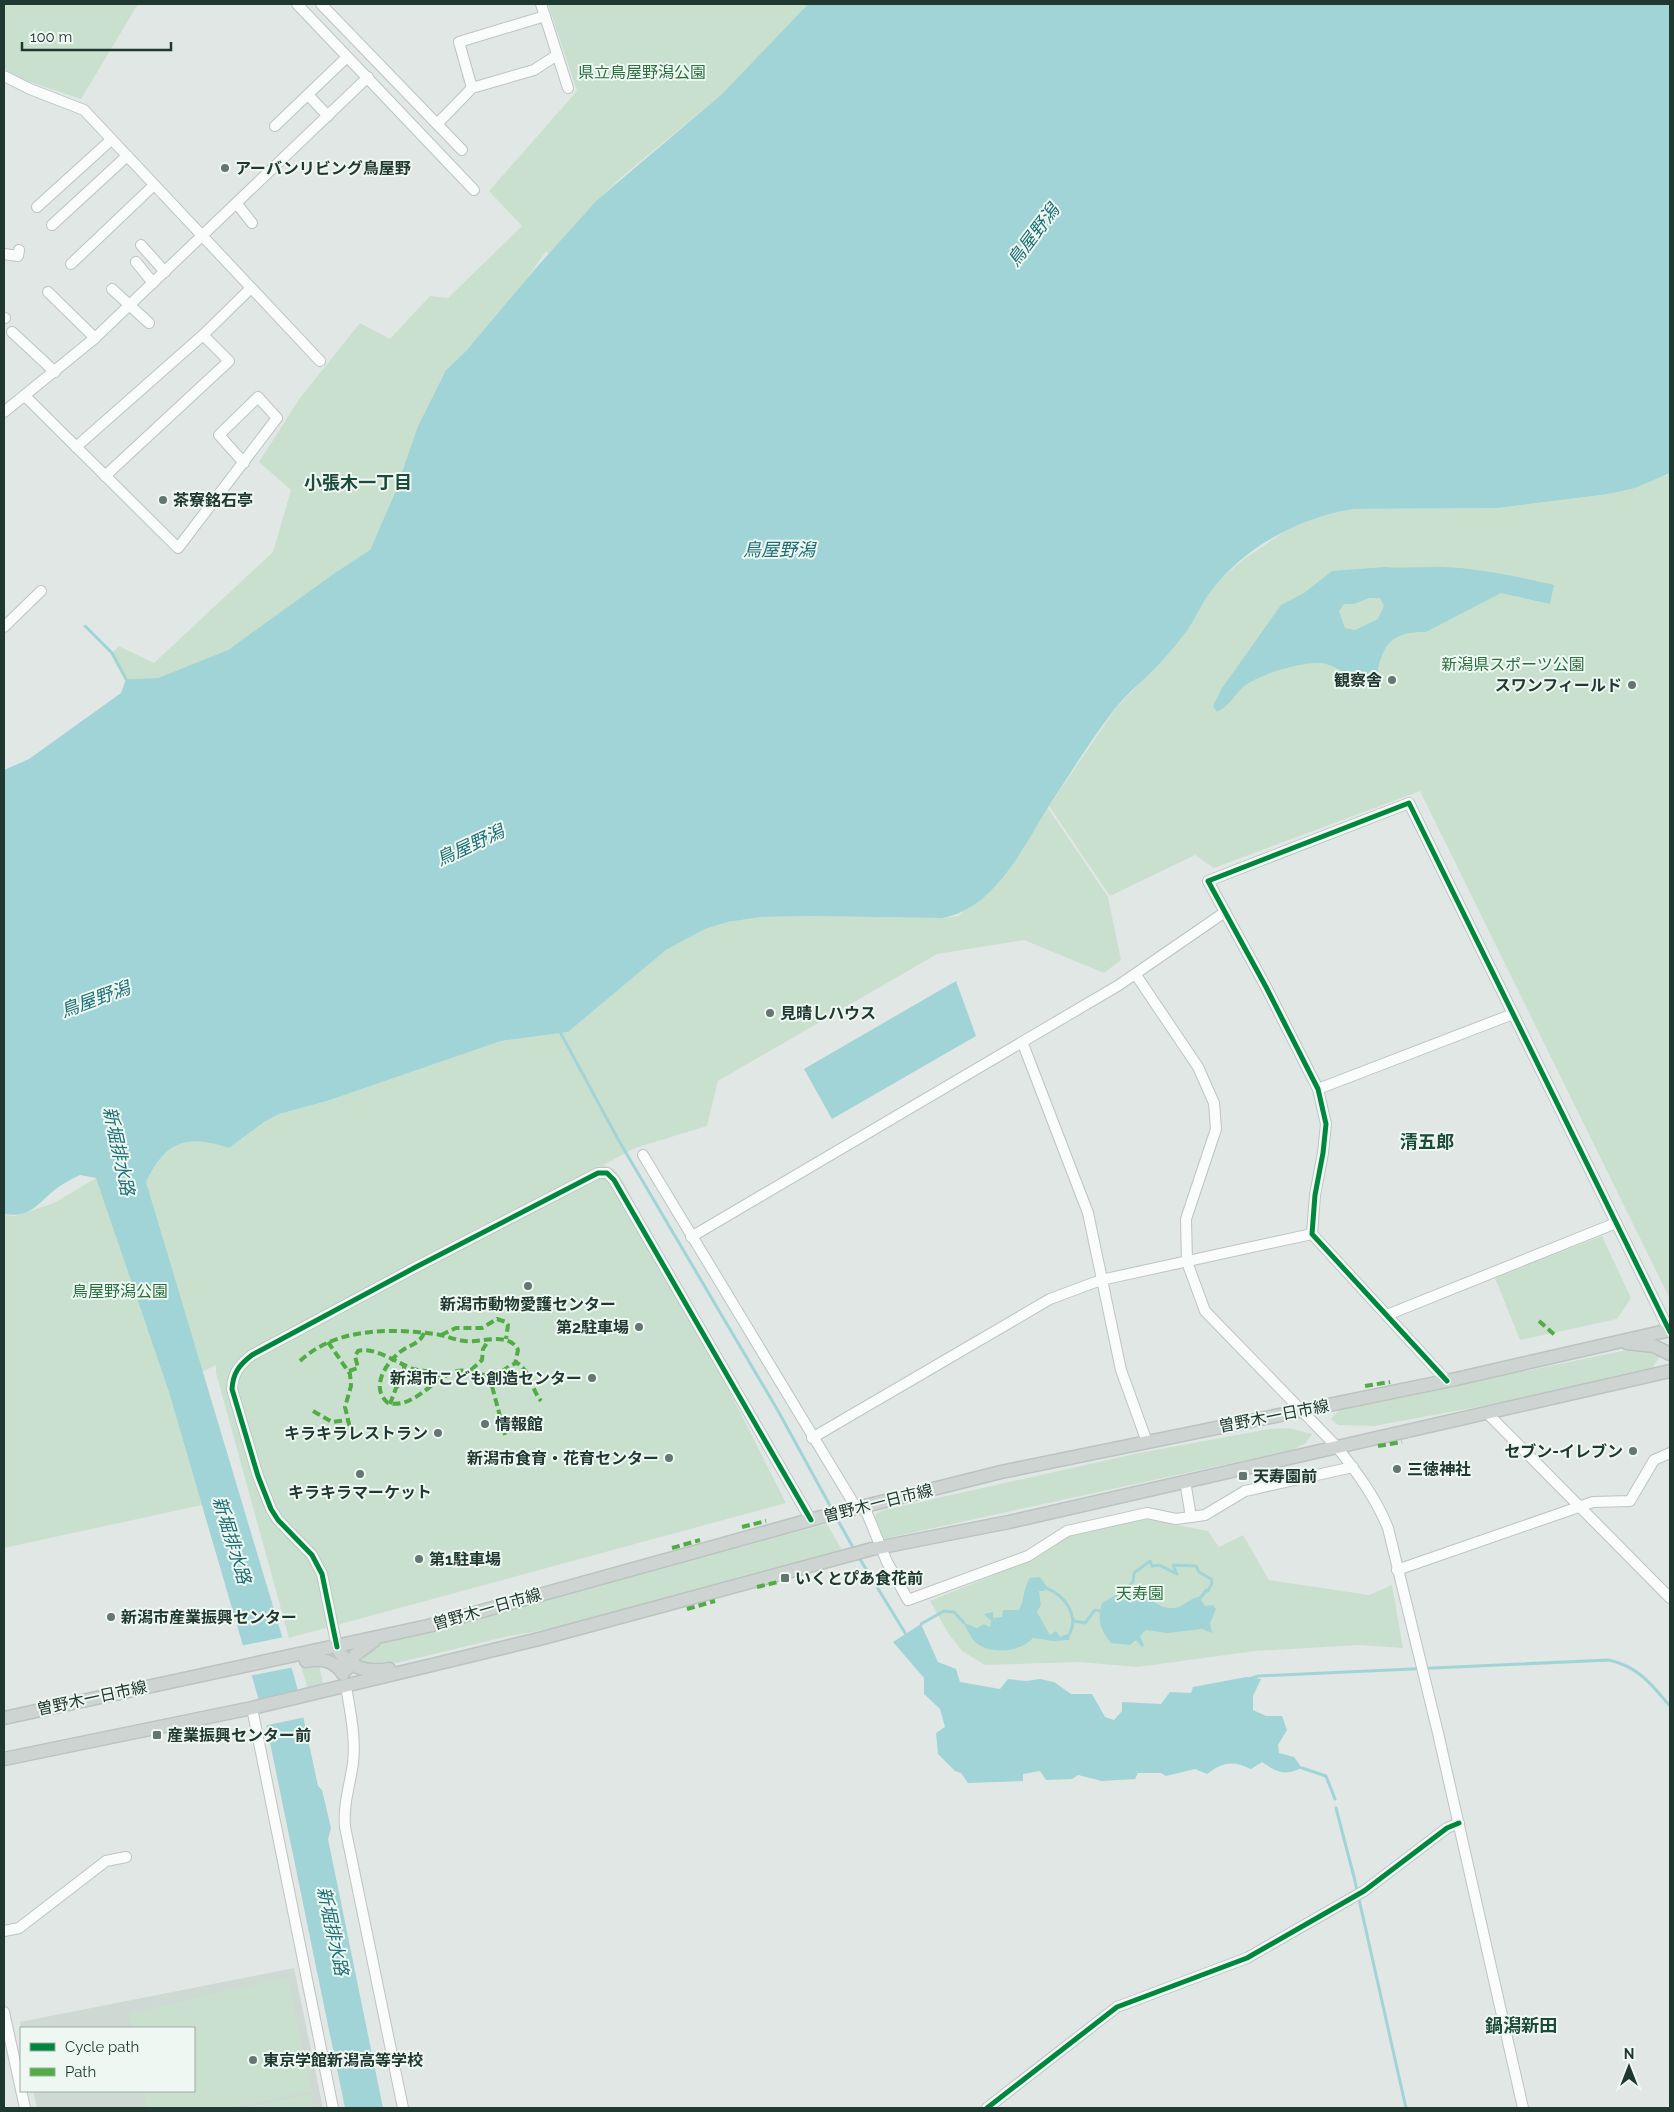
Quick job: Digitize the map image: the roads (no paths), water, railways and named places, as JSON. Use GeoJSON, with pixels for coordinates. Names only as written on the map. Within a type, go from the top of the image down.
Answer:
{"type":"FeatureCollection","features":[{"type":"Feature","properties":{"kind":"main road","name":"曽野木一日市線"},"geometry":{"type":"LineString","coordinates":[[4,1759],[253,1708],[319,1692],[342,1668],[383,1636],[428,1626],[857,1508],[1001,1472],[1447,1381],[1670,1331]]}},
{"type":"Feature","properties":{"kind":"main road"},"geometry":{"type":"LineString","coordinates":[[1617,1342],[1654,1346],[1670,1354]]}},
{"type":"Feature","properties":{"kind":"main road","name":"曽野木一日市線"},"geometry":{"type":"LineString","coordinates":[[4,1718],[248,1667],[293,1660],[342,1668],[436,1664],[543,1638],[876,1548],[1008,1522],[1670,1371]]}},
{"type":"Feature","properties":{"kind":"main road"},"geometry":{"type":"LineString","coordinates":[[319,1692],[329,1685],[342,1668],[363,1648],[383,1636]]}},
{"type":"Feature","properties":{"kind":"main road"},"geometry":{"type":"LineString","coordinates":[[293,1660],[325,1660],[342,1668],[359,1668],[370,1671],[415,1664],[436,1664]]}},
{"type":"Feature","properties":{"kind":"street"},"geometry":{"type":"LineString","coordinates":[[297,4],[474,190]]}},
{"type":"Feature","properties":{"kind":"street"},"geometry":{"type":"LineString","coordinates":[[321,4],[462,150]]}},
{"type":"Feature","properties":{"kind":"street"},"geometry":{"type":"LineString","coordinates":[[541,4],[568,88]]}},
{"type":"Feature","properties":{"kind":"street"},"geometry":{"type":"LineString","coordinates":[[472,88],[459,42],[545,16]]}},
{"type":"Feature","properties":{"kind":"street"},"geometry":{"type":"LineString","coordinates":[[437,124],[472,88],[534,70],[558,55]]}},
{"type":"Feature","properties":{"kind":"street"},"geometry":{"type":"LineString","coordinates":[[275,126],[347,57]]}},
{"type":"Feature","properties":{"kind":"street"},"geometry":{"type":"LineString","coordinates":[[4,76],[14,82],[84,110],[153,186],[320,361]]}},
{"type":"Feature","properties":{"kind":"street"},"geometry":{"type":"LineString","coordinates":[[4,412],[95,338],[368,77]]}},
{"type":"Feature","properties":{"kind":"street"},"geometry":{"type":"LineString","coordinates":[[308,95],[328,116]]}},
{"type":"Feature","properties":{"kind":"street"},"geometry":{"type":"LineString","coordinates":[[37,207],[111,140]]}},
{"type":"Feature","properties":{"kind":"street"},"geometry":{"type":"LineString","coordinates":[[52,225],[127,156]]}},
{"type":"Feature","properties":{"kind":"street"},"geometry":{"type":"LineString","coordinates":[[71,264],[153,186]]}},
{"type":"Feature","properties":{"kind":"street"},"geometry":{"type":"LineString","coordinates":[[237,204],[252,223]]}},
{"type":"Feature","properties":{"kind":"street"},"geometry":{"type":"LineString","coordinates":[[141,245],[165,272]]}},
{"type":"Feature","properties":{"kind":"street"},"geometry":{"type":"LineString","coordinates":[[4,254],[18,256],[19,250]]}},
{"type":"Feature","properties":{"kind":"street"},"geometry":{"type":"LineString","coordinates":[[136,262],[153,283]]}},
{"type":"Feature","properties":{"kind":"street"},"geometry":{"type":"LineString","coordinates":[[76,447],[203,335],[251,288]]}},
{"type":"Feature","properties":{"kind":"street"},"geometry":{"type":"LineString","coordinates":[[112,289],[149,323]]}},
{"type":"Feature","properties":{"kind":"street"},"geometry":{"type":"LineString","coordinates":[[48,292],[95,338]]}},
{"type":"Feature","properties":{"kind":"street"},"geometry":{"type":"LineString","coordinates":[[12,332],[55,372]]}},
{"type":"Feature","properties":{"kind":"street"},"geometry":{"type":"LineString","coordinates":[[105,476],[229,361],[203,335]]}},
{"type":"Feature","properties":{"kind":"street"},"geometry":{"type":"LineString","coordinates":[[25,396],[178,548],[244,462],[277,418],[258,397],[219,435],[244,462]]}},
{"type":"Feature","properties":{"kind":"street"},"geometry":{"type":"LineString","coordinates":[[4,627],[41,591]]}},
{"type":"Feature","properties":{"kind":"street"},"geometry":{"type":"LineString","coordinates":[[1447,1381],[1312,1234],[1315,1195],[1326,1124],[1318,1089],[1266,986],[1208,881],[1409,803],[1670,1331]]}},
{"type":"Feature","properties":{"kind":"street"},"geometry":{"type":"LineString","coordinates":[[691,1237],[1136,976],[1225,912]]}},
{"type":"Feature","properties":{"kind":"street"},"geometry":{"type":"LineString","coordinates":[[1136,976],[1198,1067],[1214,1103],[1216,1129],[1186,1219],[1187,1262],[1205,1312],[1336,1446],[1353,1467],[1382,1514],[1459,1823],[1523,2108]]}},
{"type":"Feature","properties":{"kind":"street"},"geometry":{"type":"LineString","coordinates":[[1318,1089],[1512,1014]]}},
{"type":"Feature","properties":{"kind":"street"},"geometry":{"type":"LineString","coordinates":[[1023,1044],[1088,1213],[1121,1370],[1147,1442]]}},
{"type":"Feature","properties":{"kind":"street"},"geometry":{"type":"LineString","coordinates":[[642,1155],[812,1438],[857,1508],[876,1548],[908,1600],[1028,1556],[1067,1531],[1147,1513],[1176,1519],[1205,1515],[1245,1491],[1353,1467]]}},
{"type":"Feature","properties":{"kind":"street"},"geometry":{"type":"LineString","coordinates":[[403,2108],[347,1836],[344,1816],[354,1753],[352,1724],[322,1574],[312,1555],[278,1520],[265,1497],[232,1389],[235,1372],[252,1355],[425,1262],[598,1173],[608,1174],[614,1180],[816,1519]]}},
{"type":"Feature","properties":{"kind":"street"},"geometry":{"type":"LineString","coordinates":[[1386,1315],[1616,1222]]}},
{"type":"Feature","properties":{"kind":"street"},"geometry":{"type":"LineString","coordinates":[[812,1438],[1050,1299],[1101,1280],[1312,1234]]}},
{"type":"Feature","properties":{"kind":"street"},"geometry":{"type":"LineString","coordinates":[[1488,1414],[1670,1598]]}},
{"type":"Feature","properties":{"kind":"street"},"geometry":{"type":"LineString","coordinates":[[1397,1570],[1593,1502],[1630,1501],[1654,1460],[1670,1453]]}},
{"type":"Feature","properties":{"kind":"street"},"geometry":{"type":"LineString","coordinates":[[1185,1481],[1191,1517]]}},
{"type":"Feature","properties":{"kind":"street"},"geometry":{"type":"LineString","coordinates":[[253,1708],[333,2108]]}},
{"type":"Feature","properties":{"kind":"street"},"geometry":{"type":"LineString","coordinates":[[987,2108],[1117,2007],[1247,1958],[1364,1891],[1448,1828],[1459,1823]]}},
{"type":"Feature","properties":{"kind":"street"},"geometry":{"type":"LineString","coordinates":[[4,1931],[19,1928],[106,1861],[126,1857]]}},
{"type":"Feature","properties":{"kind":"street"},"geometry":{"type":"LineString","coordinates":[[4,2012],[20,2085]]}},
{"type":"Feature","properties":{"kind":"street"},"geometry":{"type":"LineString","coordinates":[[22,2092],[25,2108]]}},
{"type":"Feature","properties":{"kind":"water","name":"鳥屋野潟"},"geometry":{"type":"Polygon","coordinates":[[[808,4],[1670,4],[1670,473],[1635,488],[1608,494],[1497,508],[1353,509],[1313,519],[1275,536],[1240,560],[1212,590],[1188,629],[1175,645],[1156,667],[1119,703],[1106,720],[1009,869],[979,901],[962,912],[942,918],[761,917],[728,922],[705,929],[666,950],[568,1032],[501,1041],[327,1101],[279,1114],[264,1122],[229,1148],[201,1142],[189,1142],[179,1144],[161,1157],[146,1182],[296,1683],[318,1786],[322,1790],[331,1828],[328,1839],[383,2108],[345,2108],[267,1728],[168,1389],[96,1178],[80,1175],[58,1187],[31,1210],[20,1214],[4,1214],[4,770],[29,759],[121,693],[126,679],[158,678],[228,650],[370,550],[394,495],[418,426],[446,370],[466,351],[536,268],[597,200],[722,94],[808,4]]]}},
{"type":"Feature","properties":{"kind":"water"},"geometry":{"type":"Polygon","coordinates":[[[1385,567],[1456,568],[1499,573],[1554,585],[1550,604],[1501,593],[1426,632],[1402,635],[1394,639],[1383,653],[1375,685],[1369,689],[1332,666],[1318,663],[1307,664],[1282,669],[1258,678],[1242,688],[1225,707],[1217,712],[1213,706],[1222,688],[1281,605],[1304,593],[1332,571],[1385,567]],[[1369,598],[1354,604],[1344,604],[1339,611],[1345,628],[1355,630],[1378,619],[1384,606],[1380,598],[1369,598]]]}},
{"type":"Feature","properties":{"kind":"water"},"geometry":{"type":"Polygon","coordinates":[[[956,981],[976,1036],[832,1119],[804,1069],[956,981]]]}},
{"type":"Feature","properties":{"kind":"water"},"geometry":{"type":"Polygon","coordinates":[[[1040,1577],[1047,1587],[1044,1591],[1039,1591],[1041,1605],[1037,1612],[1050,1635],[1056,1631],[1060,1637],[1070,1633],[1069,1640],[1053,1641],[1033,1638],[1020,1647],[1004,1650],[987,1649],[974,1641],[964,1623],[977,1628],[984,1624],[990,1627],[991,1621],[984,1614],[993,1612],[993,1618],[1002,1617],[1003,1610],[1019,1610],[1030,1578],[1040,1577]]]}},
{"type":"Feature","properties":{"kind":"water"},"geometry":{"type":"Polygon","coordinates":[[[1206,1588],[1208,1591],[1201,1600],[1205,1606],[1213,1605],[1216,1609],[1210,1623],[1212,1633],[1202,1629],[1167,1633],[1146,1630],[1140,1636],[1144,1645],[1142,1647],[1136,1640],[1130,1645],[1111,1643],[1100,1624],[1102,1603],[1123,1591],[1136,1592],[1143,1589],[1159,1605],[1175,1608],[1199,1597],[1206,1588]]]}},
{"type":"Feature","properties":{"kind":"water"},"geometry":{"type":"Polygon","coordinates":[[[921,1624],[938,1662],[956,1669],[960,1682],[1000,1689],[1008,1679],[1026,1681],[1040,1679],[1054,1682],[1071,1694],[1092,1694],[1105,1717],[1114,1720],[1122,1711],[1122,1702],[1161,1704],[1170,1692],[1191,1693],[1193,1687],[1246,1677],[1261,1679],[1253,1696],[1253,1710],[1266,1716],[1282,1716],[1287,1730],[1278,1745],[1279,1753],[1294,1757],[1302,1768],[1285,1773],[1272,1769],[1262,1762],[1251,1769],[1233,1763],[1218,1767],[1207,1774],[1195,1769],[1166,1776],[1161,1773],[1138,1773],[1135,1779],[1102,1781],[1078,1775],[1072,1779],[1046,1780],[1040,1771],[1023,1774],[1023,1781],[968,1783],[961,1773],[955,1771],[938,1754],[936,1733],[945,1727],[940,1709],[924,1694],[924,1678],[893,1642],[921,1624]]]}},
{"type":"Feature","properties":{"kind":"waterway"},"geometry":{"type":"LineString","coordinates":[[85,626],[112,653],[126,679]]}},
{"type":"Feature","properties":{"kind":"waterway"},"geometry":{"type":"LineString","coordinates":[[559,1030],[619,1141],[777,1409],[833,1511]]}},
{"type":"Feature","properties":{"kind":"waterway"},"geometry":{"type":"LineString","coordinates":[[836,1517],[855,1551]]}},
{"type":"Feature","properties":{"kind":"waterway"},"geometry":{"type":"LineString","coordinates":[[858,1556],[907,1636]]}},
{"type":"Feature","properties":{"kind":"waterway"},"geometry":{"type":"LineString","coordinates":[[1123,1591],[1133,1582],[1134,1573],[1150,1561],[1152,1566],[1159,1565],[1177,1574],[1173,1565],[1196,1566],[1199,1572],[1211,1579],[1212,1583],[1208,1591]]}},
{"type":"Feature","properties":{"kind":"waterway"},"geometry":{"type":"LineString","coordinates":[[1046,1588],[1059,1595],[1068,1606],[1073,1619],[1070,1633]]}},
{"type":"Feature","properties":{"kind":"waterway"},"geometry":{"type":"LineString","coordinates":[[1074,1621],[1085,1623],[1095,1610],[1100,1611]]}},
{"type":"Feature","properties":{"kind":"waterway"},"geometry":{"type":"LineString","coordinates":[[921,1624],[944,1611],[954,1612],[964,1623]]}},
{"type":"Feature","properties":{"kind":"waterway"},"geometry":{"type":"LineString","coordinates":[[1249,1679],[1258,1676],[1609,1660],[1629,1667],[1644,1677],[1670,1706]]}},
{"type":"Feature","properties":{"kind":"waterway"},"geometry":{"type":"LineString","coordinates":[[1302,1768],[1326,1776],[1335,1799]]}},
{"type":"Feature","properties":{"kind":"waterway"},"geometry":{"type":"LineString","coordinates":[[1336,1808],[1354,1877],[1406,2108]]}},
{"type":"Feature","properties":{"kind":"place","name":"アーバンリビング鳥屋野"},"geometry":{"type":"Point","coordinates":[225,168]}},
{"type":"Feature","properties":{"kind":"place","name":"茶寮銘石亭"},"geometry":{"type":"Point","coordinates":[163,500]}},
{"type":"Feature","properties":{"kind":"place","name":"観察舎"},"geometry":{"type":"Point","coordinates":[1392,680]}},
{"type":"Feature","properties":{"kind":"place","name":"スワンフィールド"},"geometry":{"type":"Point","coordinates":[1632,685]}},
{"type":"Feature","properties":{"kind":"place","name":"見晴しハウス"},"geometry":{"type":"Point","coordinates":[770,1013]}},
{"type":"Feature","properties":{"kind":"place","name":"新潟市動物愛護センター"},"geometry":{"type":"Point","coordinates":[528,1286]}},
{"type":"Feature","properties":{"kind":"place","name":"第2駐車場"},"geometry":{"type":"Point","coordinates":[639,1327]}},
{"type":"Feature","properties":{"kind":"place","name":"新潟市こども創造センター"},"geometry":{"type":"Point","coordinates":[592,1378]}},
{"type":"Feature","properties":{"kind":"place","name":"情報館"},"geometry":{"type":"Point","coordinates":[485,1424]}},
{"type":"Feature","properties":{"kind":"place","name":"キラキラレストラン"},"geometry":{"type":"Point","coordinates":[438,1433]}},
{"type":"Feature","properties":{"kind":"place","name":"セブン-イレブン"},"geometry":{"type":"Point","coordinates":[1633,1451]}},
{"type":"Feature","properties":{"kind":"place","name":"新潟市食育・花育センター"},"geometry":{"type":"Point","coordinates":[669,1458]}},
{"type":"Feature","properties":{"kind":"place","name":"三徳神社"},"geometry":{"type":"Point","coordinates":[1397,1469]}},
{"type":"Feature","properties":{"kind":"place","name":"キラキラマーケット"},"geometry":{"type":"Point","coordinates":[360,1474]}},
{"type":"Feature","properties":{"kind":"place","name":"天寿園前"},"geometry":{"type":"Point","coordinates":[1243,1476]}},
{"type":"Feature","properties":{"kind":"place","name":"第1駐車場"},"geometry":{"type":"Point","coordinates":[419,1559]}},
{"type":"Feature","properties":{"kind":"place","name":"いくとぴあ食花前"},"geometry":{"type":"Point","coordinates":[785,1578]}},
{"type":"Feature","properties":{"kind":"place","name":"新潟市産業振興センター"},"geometry":{"type":"Point","coordinates":[111,1617]}},
{"type":"Feature","properties":{"kind":"place","name":"産業振興センター前"},"geometry":{"type":"Point","coordinates":[157,1735]}},
{"type":"Feature","properties":{"kind":"place","name":"東京学館新潟高等学校"},"geometry":{"type":"Point","coordinates":[253,2060]}},
{"type":"Feature","properties":{"kind":"district","name":"小張木一丁目"},"geometry":{"type":"Point","coordinates":[358,482]}},
{"type":"Feature","properties":{"kind":"district","name":"清五郎"},"geometry":{"type":"Point","coordinates":[1427,1141]}},
{"type":"Feature","properties":{"kind":"district","name":"鍋潟新田"},"geometry":{"type":"Point","coordinates":[1521,2025]}},
{"type":"Feature","properties":{"kind":"park label","name":"県立鳥屋野潟公園"},"geometry":{"type":"Point","coordinates":[642,72]}},
{"type":"Feature","properties":{"kind":"park label","name":"新潟県スポーツ公園"},"geometry":{"type":"Point","coordinates":[1513,664]}},
{"type":"Feature","properties":{"kind":"park label","name":"鳥屋野潟公園"},"geometry":{"type":"Point","coordinates":[120,1291]}},
{"type":"Feature","properties":{"kind":"park label","name":"天寿園"},"geometry":{"type":"Point","coordinates":[1140,1593]}},
{"type":"Feature","properties":{"kind":"water label","name":"新堀排水路"},"geometry":{"type":"Point","coordinates":[119,1151]}},
{"type":"Feature","properties":{"kind":"water label","name":"新堀排水路"},"geometry":{"type":"Point","coordinates":[232,1540]}},
{"type":"Feature","properties":{"kind":"water label","name":"新堀排水路"},"geometry":{"type":"Point","coordinates":[333,1931]}}]}
